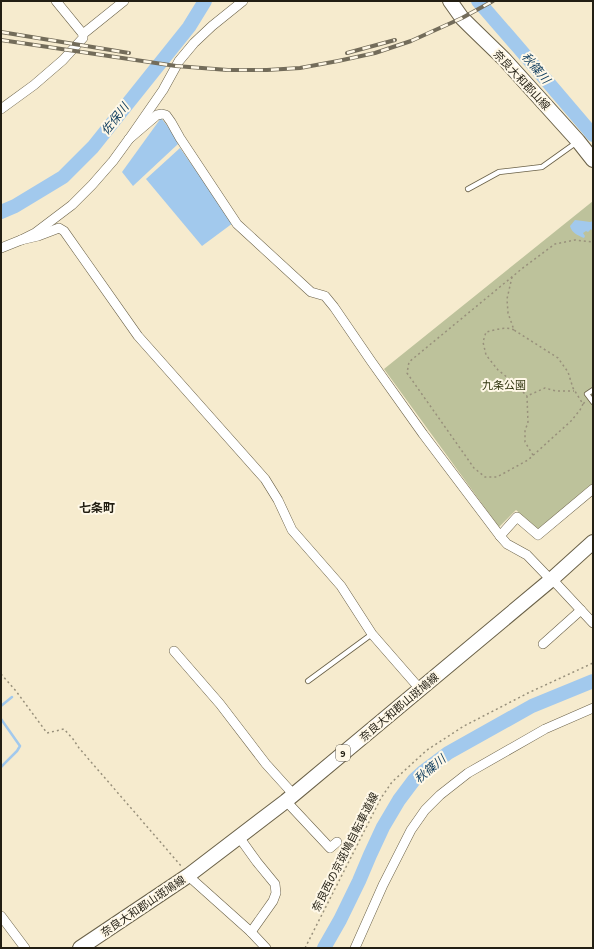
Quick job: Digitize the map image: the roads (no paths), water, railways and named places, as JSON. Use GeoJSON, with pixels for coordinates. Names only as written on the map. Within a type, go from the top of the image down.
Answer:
{"type":"FeatureCollection","features":[{"type":"Feature","properties":{"kind":"main road","name":"奈良大和郡山線"},"geometry":{"type":"LineString","coordinates":[[450,1],[462,18],[504,59],[578,141],[593,160]]}},
{"type":"Feature","properties":{"kind":"main road","name":"奈良大和郡山斑鳩線"},"geometry":{"type":"LineString","coordinates":[[80,948],[189,875],[290,798],[593,542]]}},
{"type":"Feature","properties":{"kind":"street"},"geometry":{"type":"LineString","coordinates":[[56,1],[83,34]]}},
{"type":"Feature","properties":{"kind":"street"},"geometry":{"type":"LineString","coordinates":[[1,109],[34,85],[63,60],[83,38],[83,34],[124,1]]}},
{"type":"Feature","properties":{"kind":"street"},"geometry":{"type":"LineString","coordinates":[[1,248],[35,233],[72,205],[97,179],[129,139],[163,90],[179,61],[198,39],[243,1]]}},
{"type":"Feature","properties":{"kind":"street"},"geometry":{"type":"LineString","coordinates":[[129,139],[157,115],[166,115],[237,224],[311,292],[325,296],[423,434],[500,536],[507,544],[527,554],[593,623]]}},
{"type":"Feature","properties":{"kind":"street"},"geometry":{"type":"LineString","coordinates":[[21,240],[38,236],[59,228],[64,231],[138,336],[265,479],[278,500],[292,530],[341,586],[372,634],[420,689]]}},
{"type":"Feature","properties":{"kind":"street"},"geometry":{"type":"LineString","coordinates":[[500,536],[517,517],[538,536],[593,489]]}},
{"type":"Feature","properties":{"kind":"street"},"geometry":{"type":"LineString","coordinates":[[544,644],[581,610]]}},
{"type":"Feature","properties":{"kind":"street"},"geometry":{"type":"LineString","coordinates":[[174,651],[220,704],[290,798],[331,848]]}},
{"type":"Feature","properties":{"kind":"street"},"geometry":{"type":"LineString","coordinates":[[355,948],[383,884],[411,830],[425,810],[440,795],[468,773],[544,729],[593,708]]}},
{"type":"Feature","properties":{"kind":"street"},"geometry":{"type":"LineString","coordinates":[[239,837],[275,884],[276,893],[273,901],[251,932]]}},
{"type":"Feature","properties":{"kind":"street"},"geometry":{"type":"LineString","coordinates":[[189,875],[251,932],[266,948]]}},
{"type":"Feature","properties":{"kind":"street"},"geometry":{"type":"LineString","coordinates":[[1,916],[25,948]]}},
{"type":"Feature","properties":{"kind":"lane"},"geometry":{"type":"LineString","coordinates":[[468,189],[500,172],[542,167],[578,141]]}},
{"type":"Feature","properties":{"kind":"lane"},"geometry":{"type":"LineString","coordinates":[[591,400],[587,394],[593,390]]}},
{"type":"Feature","properties":{"kind":"lane"},"geometry":{"type":"LineString","coordinates":[[308,681],[372,634]]}},
{"type":"Feature","properties":{"kind":"water"},"geometry":{"type":"Polygon","coordinates":[[[161,118],[174,134],[178,144],[133,186],[122,172],[161,118]]]}},
{"type":"Feature","properties":{"kind":"water"},"geometry":{"type":"Polygon","coordinates":[[[180,148],[233,223],[202,246],[146,179],[180,148]]]}},
{"type":"Feature","properties":{"kind":"water"},"geometry":{"type":"Polygon","coordinates":[[[575,220],[593,221],[593,232],[591,229],[588,232],[586,231],[583,233],[585,236],[584,238],[575,234],[570,226],[575,220]]]}},
{"type":"Feature","properties":{"kind":"waterway","name":"佐保川"},"geometry":{"type":"LineString","coordinates":[[1,212],[15,206],[63,177],[93,147],[189,27],[205,1]]}},
{"type":"Feature","properties":{"kind":"waterway","name":"秋篠川"},"geometry":{"type":"LineString","coordinates":[[478,1],[593,135]]}},
{"type":"Feature","properties":{"kind":"waterway","name":"秋篠川"},"geometry":{"type":"LineString","coordinates":[[324,948],[340,920],[383,827],[399,800],[414,780],[448,753],[532,706],[593,681]]}},
{"type":"Feature","properties":{"kind":"waterway"},"geometry":{"type":"LineString","coordinates":[[1,706],[12,697]]}},
{"type":"Feature","properties":{"kind":"waterway"},"geometry":{"type":"LineString","coordinates":[[1,719],[20,746],[1,767]]}},
{"type":"Feature","properties":{"kind":"railway"},"geometry":{"type":"LineString","coordinates":[[1,40],[176,66],[228,70],[300,68],[375,53],[411,41],[462,18],[493,1]]}},
{"type":"Feature","properties":{"kind":"railway"},"geometry":{"type":"LineString","coordinates":[[1,32],[129,53]]}},
{"type":"Feature","properties":{"kind":"railway"},"geometry":{"type":"LineString","coordinates":[[347,53],[395,40]]}},
{"type":"Feature","properties":{"kind":"district","name":"七条町"},"geometry":{"type":"Point","coordinates":[97,508]}},
{"type":"Feature","properties":{"kind":"park label","name":"九条公園"},"geometry":{"type":"Point","coordinates":[504,385]}}]}
